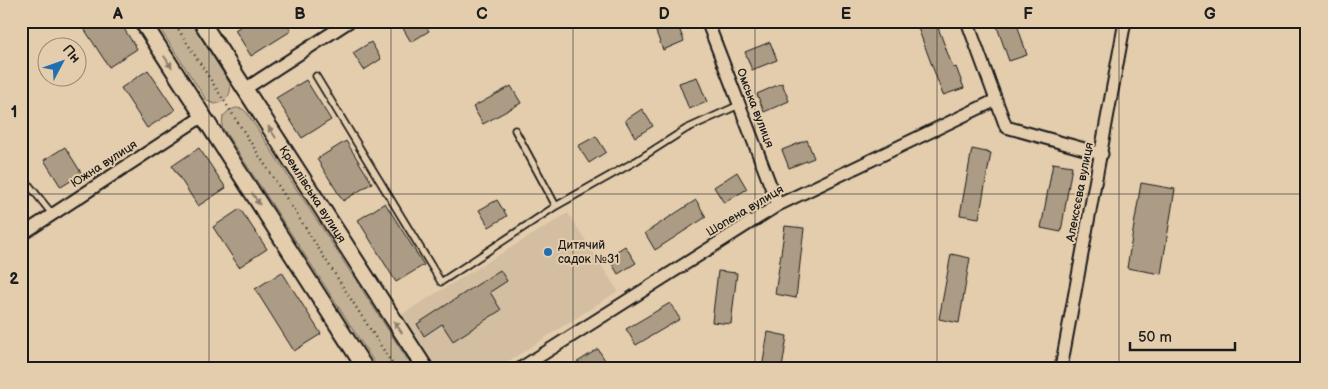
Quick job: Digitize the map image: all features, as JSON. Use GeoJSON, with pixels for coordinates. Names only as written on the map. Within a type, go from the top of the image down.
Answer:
{"type":"FeatureCollection","features":[{"type":"Feature","properties":{"kind":"street"},"geometry":{"type":"LineString","coordinates":[[142,21],[366,368]]}},
{"type":"Feature","properties":{"kind":"street","name":"Кремлівська вулиця"},"geometry":{"type":"LineString","coordinates":[[201,21],[425,368]]}},
{"type":"Feature","properties":{"kind":"street"},"geometry":{"type":"LineString","coordinates":[[245,89],[350,21]]}},
{"type":"Feature","properties":{"kind":"street","name":"Омська вулиця"},"geometry":{"type":"LineString","coordinates":[[707,21],[778,205]]}},
{"type":"Feature","properties":{"kind":"street"},"geometry":{"type":"LineString","coordinates":[[966,21],[1006,127],[1102,154]]}},
{"type":"Feature","properties":{"kind":"street","name":"Алексєєва вулиця"},"geometry":{"type":"LineString","coordinates":[[1061,368],[1126,21]]}},
{"type":"Feature","properties":{"kind":"street","name":"Шопена вулиця"},"geometry":{"type":"LineString","coordinates":[[521,368],[778,205],[996,100]]}},
{"type":"Feature","properties":{"kind":"street","name":"Южна вулиця"},"geometry":{"type":"LineString","coordinates":[[21,235],[203,116]]}},
{"type":"Feature","properties":{"kind":"lane"},"geometry":{"type":"LineString","coordinates":[[316,76],[441,282],[556,206],[636,161],[686,129],[739,105]]}},
{"type":"Feature","properties":{"kind":"lane"},"geometry":{"type":"LineString","coordinates":[[515,130],[556,206]]}},
{"type":"Feature","properties":{"kind":"lane"},"geometry":{"type":"LineString","coordinates":[[21,175],[53,215]]}},
{"type":"Feature","properties":{"kind":"path"},"geometry":{"type":"LineString","coordinates":[[173,21],[395,368]]}},
{"type":"Feature","properties":{"kind":"shaded area"},"geometry":{"type":"Polygon","coordinates":[[[155,21],[191,21],[230,84],[229,95],[225,100],[215,104],[207,101],[155,21]]]}},
{"type":"Feature","properties":{"kind":"shaded area"},"geometry":{"type":"Polygon","coordinates":[[[236,108],[243,109],[247,113],[413,368],[378,368],[222,127],[223,116],[236,108]]]}},
{"type":"Feature","properties":{"kind":"shaded area","name":"Дитячий садок №31"},"geometry":{"type":"Polygon","coordinates":[[[568,213],[618,291],[498,368],[437,368],[402,314],[568,213]]]}},
{"type":"Feature","properties":{"kind":"building"},"geometry":{"type":"Polygon","coordinates":[[[91,21],[119,21],[137,49],[109,67],[83,27],[91,21]]]}},
{"type":"Feature","properties":{"kind":"building"},"geometry":{"type":"Polygon","coordinates":[[[249,21],[285,21],[291,31],[251,56],[235,30],[249,21]]]}},
{"type":"Feature","properties":{"kind":"building"},"geometry":{"type":"Polygon","coordinates":[[[407,21],[423,21],[429,31],[411,42],[401,25],[407,21]]]}},
{"type":"Feature","properties":{"kind":"building"},"geometry":{"type":"Polygon","coordinates":[[[995,21],[1016,21],[1027,55],[1009,61],[995,21]]]}},
{"type":"Feature","properties":{"kind":"building"},"geometry":{"type":"Polygon","coordinates":[[[936,22],[953,68],[956,67],[964,88],[943,95],[918,28],[936,22]]]}},
{"type":"Feature","properties":{"kind":"building"},"geometry":{"type":"Polygon","coordinates":[[[677,23],[684,41],[663,50],[656,32],[677,23]]]}},
{"type":"Feature","properties":{"kind":"building"},"geometry":{"type":"Polygon","coordinates":[[[371,42],[381,59],[364,70],[353,53],[371,42]]]}},
{"type":"Feature","properties":{"kind":"building"},"geometry":{"type":"Polygon","coordinates":[[[770,42],[777,60],[752,70],[745,52],[770,42]]]}},
{"type":"Feature","properties":{"kind":"building"},"geometry":{"type":"Polygon","coordinates":[[[148,70],[175,110],[147,128],[121,88],[148,70]]]}},
{"type":"Feature","properties":{"kind":"building"},"geometry":{"type":"Polygon","coordinates":[[[697,77],[707,102],[689,109],[679,83],[697,77]]]}},
{"type":"Feature","properties":{"kind":"building"},"geometry":{"type":"Polygon","coordinates":[[[306,80],[331,120],[302,138],[276,98],[306,80]]]}},
{"type":"Feature","properties":{"kind":"building"},"geometry":{"type":"Polygon","coordinates":[[[782,83],[789,101],[764,112],[757,94],[782,83]]]}},
{"type":"Feature","properties":{"kind":"building"},"geometry":{"type":"Polygon","coordinates":[[[511,86],[521,103],[483,124],[473,107],[511,86]]]}},
{"type":"Feature","properties":{"kind":"building"},"geometry":{"type":"Polygon","coordinates":[[[642,109],[653,126],[635,137],[625,120],[642,109]]]}},
{"type":"Feature","properties":{"kind":"building"},"geometry":{"type":"Polygon","coordinates":[[[596,136],[606,152],[589,163],[578,146],[596,136]]]}},
{"type":"Feature","properties":{"kind":"building"},"geometry":{"type":"Polygon","coordinates":[[[807,140],[814,158],[789,168],[782,150],[807,140]]]}},
{"type":"Feature","properties":{"kind":"building"},"geometry":{"type":"Polygon","coordinates":[[[346,141],[372,183],[343,201],[317,159],[346,141]]]}},
{"type":"Feature","properties":{"kind":"building"},"geometry":{"type":"Polygon","coordinates":[[[65,147],[82,174],[61,187],[44,160],[65,147]]]}},
{"type":"Feature","properties":{"kind":"building"},"geometry":{"type":"Polygon","coordinates":[[[199,148],[226,188],[198,206],[172,166],[199,148]]]}},
{"type":"Feature","properties":{"kind":"building"},"geometry":{"type":"Polygon","coordinates":[[[972,149],[991,153],[979,218],[960,215],[972,149]]]}},
{"type":"Feature","properties":{"kind":"building"},"geometry":{"type":"Polygon","coordinates":[[[1053,163],[1072,166],[1061,232],[1041,228],[1053,163]]]}},
{"type":"Feature","properties":{"kind":"building"},"geometry":{"type":"Polygon","coordinates":[[[737,172],[747,189],[724,203],[714,187],[737,172]]]}},
{"type":"Feature","properties":{"kind":"building"},"geometry":{"type":"Polygon","coordinates":[[[1141,183],[1175,189],[1161,274],[1127,268],[1141,183]]]}},
{"type":"Feature","properties":{"kind":"building"},"geometry":{"type":"Polygon","coordinates":[[[497,200],[507,216],[489,227],[479,210],[497,200]]]}},
{"type":"Feature","properties":{"kind":"building"},"geometry":{"type":"Polygon","coordinates":[[[696,200],[706,217],[655,250],[645,233],[696,200]]]}},
{"type":"Feature","properties":{"kind":"building"},"geometry":{"type":"Polygon","coordinates":[[[385,203],[424,265],[396,282],[358,220],[385,203]]]}},
{"type":"Feature","properties":{"kind":"building"},"geometry":{"type":"Polygon","coordinates":[[[240,209],[267,249],[239,267],[213,227],[240,209]]]}},
{"type":"Feature","properties":{"kind":"building"},"geometry":{"type":"Polygon","coordinates":[[[785,226],[804,228],[796,298],[775,294],[785,226]]]}},
{"type":"Feature","properties":{"kind":"building"},"geometry":{"type":"Polygon","coordinates":[[[625,246],[636,263],[618,274],[608,257],[625,246]]]}},
{"type":"Feature","properties":{"kind":"building"},"geometry":{"type":"Polygon","coordinates":[[[951,254],[970,258],[959,323],[939,319],[951,254]]]}},
{"type":"Feature","properties":{"kind":"building"},"geometry":{"type":"Polygon","coordinates":[[[500,270],[507,281],[490,292],[501,310],[453,341],[442,324],[424,336],[417,324],[500,270]]]}},
{"type":"Feature","properties":{"kind":"building"},"geometry":{"type":"Polygon","coordinates":[[[718,271],[737,273],[731,324],[712,322],[718,271]]]}},
{"type":"Feature","properties":{"kind":"building"},"geometry":{"type":"Polygon","coordinates":[[[282,272],[321,334],[294,351],[255,289],[282,272]]]}},
{"type":"Feature","properties":{"kind":"building"},"geometry":{"type":"Polygon","coordinates":[[[670,303],[680,319],[636,345],[626,329],[670,303]]]}},
{"type":"Feature","properties":{"kind":"building"},"geometry":{"type":"Polygon","coordinates":[[[768,332],[787,336],[782,368],[762,368],[768,332]]]}},
{"type":"Feature","properties":{"kind":"building"},"geometry":{"type":"Polygon","coordinates":[[[598,349],[610,368],[568,368],[598,349]]]}},
{"type":"Feature","properties":{"kind":"place","name":"Дитячий садок №31"},"geometry":{"type":"Point","coordinates":[548,252]}}]}
